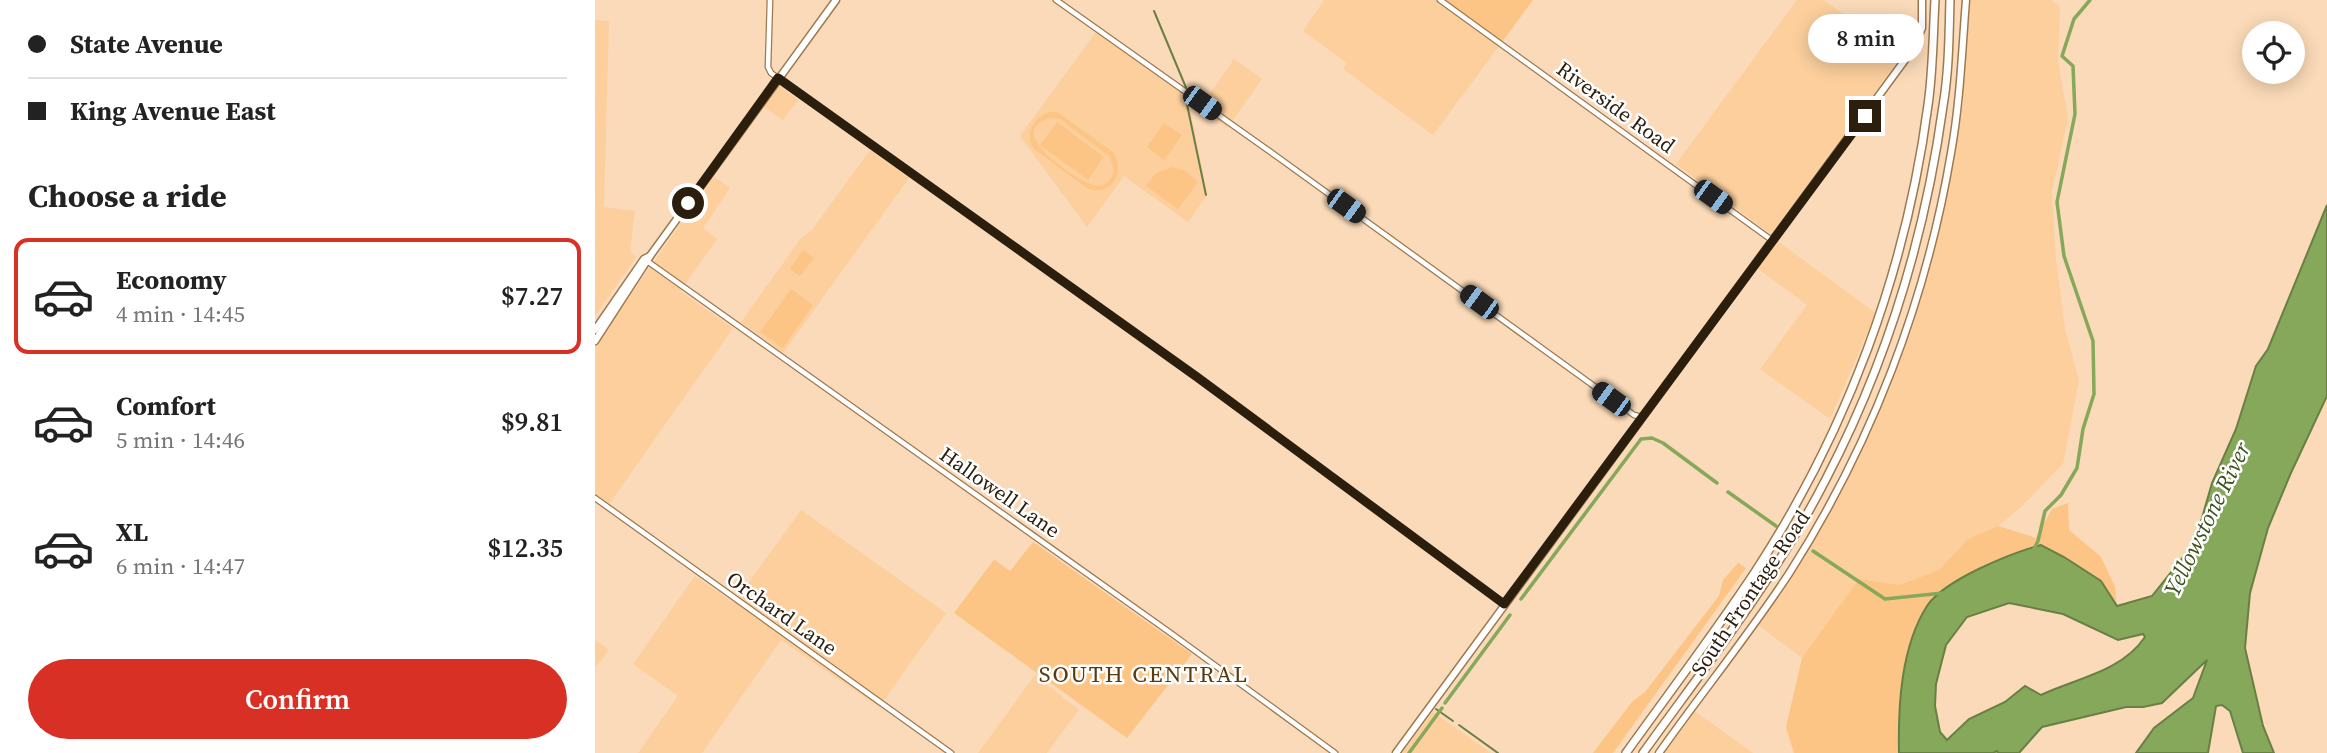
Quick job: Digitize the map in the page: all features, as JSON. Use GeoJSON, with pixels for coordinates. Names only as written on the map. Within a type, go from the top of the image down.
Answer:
{"type":"FeatureCollection","features":[{"type":"Feature","properties":{"kind":"highway"},"geometry":{"type":"LineString","coordinates":[[1626,753],[1755,572],[1812,474],[1854,386],[1886,297],[1911,203],[1929,102],[1935,0]]}},
{"type":"Feature","properties":{"kind":"highway"},"geometry":{"type":"LineString","coordinates":[[1643,753],[1766,581],[1825,481],[1867,391],[1900,302],[1926,206],[1944,104],[1950,0]]}},
{"type":"Feature","properties":{"kind":"main road"},"geometry":{"type":"LineString","coordinates":[[596,328],[836,0]]}},
{"type":"Feature","properties":{"kind":"main road"},"geometry":{"type":"LineString","coordinates":[[1395,753],[1913,50],[1922,28],[1922,0]]}},
{"type":"Feature","properties":{"kind":"main road","name":"South Frontage Road"},"geometry":{"type":"LineString","coordinates":[[1659,753],[1789,573],[1830,505],[1881,399],[1916,302],[1937,226],[1959,97],[1966,0]]}},
{"type":"Feature","properties":{"kind":"main road"},"geometry":{"type":"LineString","coordinates":[[595,341],[647,259]]}},
{"type":"Feature","properties":{"kind":"street"},"geometry":{"type":"LineString","coordinates":[[770,0],[768,67],[771,73],[1186,369],[1504,604]]}},
{"type":"Feature","properties":{"kind":"street"},"geometry":{"type":"LineString","coordinates":[[1056,0],[1633,415],[1642,417]]}},
{"type":"Feature","properties":{"kind":"street","name":"Riverside Road"},"geometry":{"type":"LineString","coordinates":[[1440,0],[1773,241]]}},
{"type":"Feature","properties":{"kind":"street","name":"Hallowell Lane"},"geometry":{"type":"LineString","coordinates":[[647,259],[1335,753]]}},
{"type":"Feature","properties":{"kind":"street","name":"Orchard Lane"},"geometry":{"type":"LineString","coordinates":[[595,498],[951,753]]}},
{"type":"Feature","properties":{"kind":"shaded area"},"geometry":{"type":"Polygon","coordinates":[[[1324,0],[1445,0],[1502,42],[1433,135],[1343,69],[1347,63],[1303,31],[1324,0]]]}},
{"type":"Feature","properties":{"kind":"shaded area"},"geometry":{"type":"Polygon","coordinates":[[[1445,0],[1533,0],[1502,42],[1445,0]]]}},
{"type":"Feature","properties":{"kind":"shaded area"},"geometry":{"type":"Polygon","coordinates":[[[1797,0],[1824,0],[1901,56],[1771,234],[1676,164],[1797,0]]]}},
{"type":"Feature","properties":{"kind":"shaded area"},"geometry":{"type":"Polygon","coordinates":[[[1970,0],[2051,0],[2060,6],[2058,61],[2068,118],[2052,192],[2056,259],[2065,329],[2079,380],[2063,464],[2020,508],[1998,526],[1968,539],[1939,570],[1899,585],[1859,579],[1802,658],[1757,624],[1807,550],[1847,478],[1876,418],[1911,332],[1932,262],[1952,168],[1962,108],[1970,0]]]}},
{"type":"Feature","properties":{"kind":"shaded area"},"geometry":{"type":"Polygon","coordinates":[[[595,20],[609,21],[604,207],[635,211],[630,251],[636,257],[595,316],[595,20]]]}},
{"type":"Feature","properties":{"kind":"shaded area"},"geometry":{"type":"Polygon","coordinates":[[[1096,32],[1188,98],[1207,195],[1188,222],[1124,176],[1087,227],[1020,136],[1096,32]]]}},
{"type":"Feature","properties":{"kind":"shaded area"},"geometry":{"type":"Polygon","coordinates":[[[1234,59],[1262,79],[1227,128],[1200,108],[1234,59]]]}},
{"type":"Feature","properties":{"kind":"shaded area"},"geometry":{"type":"Polygon","coordinates":[[[779,85],[798,100],[783,120],[762,106],[779,85]]]}},
{"type":"Feature","properties":{"kind":"shaded area"},"geometry":{"type":"Polygon","coordinates":[[[1057,112],[1114,153],[1117,176],[1109,187],[1103,190],[1087,188],[1034,149],[1030,132],[1035,122],[1044,115],[1057,112]],[[1050,118],[1037,125],[1034,135],[1039,146],[1050,158],[1079,178],[1098,186],[1106,183],[1114,172],[1110,157],[1060,119],[1050,118]]]}},
{"type":"Feature","properties":{"kind":"shaded area"},"geometry":{"type":"Polygon","coordinates":[[[1057,122],[1104,157],[1088,180],[1040,145],[1057,122]]]}},
{"type":"Feature","properties":{"kind":"shaded area"},"geometry":{"type":"Polygon","coordinates":[[[1164,123],[1182,135],[1164,160],[1147,147],[1164,123]]]}},
{"type":"Feature","properties":{"kind":"shaded area"},"geometry":{"type":"Polygon","coordinates":[[[870,150],[909,178],[783,353],[741,322],[801,238],[812,230],[870,150]]]}},
{"type":"Feature","properties":{"kind":"shaded area"},"geometry":{"type":"Polygon","coordinates":[[[1171,167],[1186,171],[1198,182],[1178,209],[1146,186],[1155,174],[1171,167]]]}},
{"type":"Feature","properties":{"kind":"shaded area"},"geometry":{"type":"Polygon","coordinates":[[[714,177],[730,188],[703,228],[717,239],[680,291],[733,328],[609,504],[595,493],[595,345],[714,177]]]}},
{"type":"Feature","properties":{"kind":"shaded area"},"geometry":{"type":"Polygon","coordinates":[[[1777,241],[1876,313],[1830,419],[1760,369],[1807,305],[1757,268],[1777,241]]]}},
{"type":"Feature","properties":{"kind":"shaded area"},"geometry":{"type":"Polygon","coordinates":[[[803,250],[814,258],[800,276],[790,269],[803,250]]]}},
{"type":"Feature","properties":{"kind":"shaded area"},"geometry":{"type":"Polygon","coordinates":[[[791,289],[813,305],[783,348],[760,332],[791,289]]]}},
{"type":"Feature","properties":{"kind":"shaded area"},"geometry":{"type":"Polygon","coordinates":[[[2068,503],[2069,530],[2101,557],[2115,587],[2117,606],[2101,581],[1945,587],[1898,719],[1899,753],[1794,753],[1786,727],[1802,658],[1859,579],[1899,585],[1939,570],[1968,539],[1998,526],[2036,538],[2052,509],[2068,503]]]}},
{"type":"Feature","properties":{"kind":"shaded area"},"geometry":{"type":"Polygon","coordinates":[[[801,510],[946,613],[879,707],[781,640],[702,753],[638,753],[678,696],[633,664],[695,576],[734,603],[801,510]]]}},
{"type":"Feature","properties":{"kind":"shaded area"},"geometry":{"type":"Polygon","coordinates":[[[1033,542],[1192,654],[1127,738],[954,613],[993,561],[1010,571],[1033,542]]]}},
{"type":"Feature","properties":{"kind":"shaded area"},"geometry":{"type":"Polygon","coordinates":[[[1738,563],[1746,568],[1613,753],[1593,753],[1632,702],[1645,692],[1719,596],[1723,580],[1738,563]]]}},
{"type":"Feature","properties":{"kind":"shaded area"},"geometry":{"type":"Polygon","coordinates":[[[595,640],[609,650],[595,668],[595,640]]]}},
{"type":"Feature","properties":{"kind":"shaded area"},"geometry":{"type":"Polygon","coordinates":[[[1035,675],[1079,710],[1047,753],[978,753],[1035,675]]]}},
{"type":"Feature","properties":{"kind":"shaded area"},"geometry":{"type":"Polygon","coordinates":[[[1694,711],[1753,753],[1664,753],[1694,711]]]}},
{"type":"Feature","properties":{"kind":"shaded area"},"geometry":{"type":"Polygon","coordinates":[[[1433,712],[1491,753],[1402,753],[1433,712]]]}},
{"type":"Feature","properties":{"kind":"water","name":"Yellowstone River"},"geometry":{"type":"Polygon","coordinates":[[[2327,205],[2327,396],[2268,528],[2250,593],[2245,648],[2263,726],[2274,753],[2243,753],[2230,711],[2222,705],[2216,706],[2208,753],[2136,753],[2154,728],[2193,698],[2207,660],[2162,703],[2126,707],[2042,727],[2019,753],[1899,753],[1903,677],[1906,658],[1918,622],[1936,596],[1963,577],[2013,554],[2041,545],[2101,581],[2117,606],[2152,596],[2195,542],[2212,483],[2236,429],[2256,366],[2268,349],[2327,205]],[[2009,603],[1967,617],[1946,645],[1936,684],[1935,706],[1940,732],[1947,740],[1969,719],[2005,702],[2025,686],[2041,695],[2097,673],[2124,658],[2145,637],[2143,634],[2118,640],[2063,614],[2009,603]]]}},
{"type":"Feature","properties":{"kind":"waterway"},"geometry":{"type":"LineString","coordinates":[[2033,551],[2045,511],[2061,495],[2077,468],[2083,429],[2094,394],[2093,341],[2064,256],[2057,202],[2075,114],[2073,66],[2062,56],[2074,19],[2090,0]]}},
{"type":"Feature","properties":{"kind":"waterway"},"geometry":{"type":"LineString","coordinates":[[1154,11],[1187,90]]}},
{"type":"Feature","properties":{"kind":"waterway"},"geometry":{"type":"LineString","coordinates":[[1185,95],[1206,195]]}},
{"type":"Feature","properties":{"kind":"waterway"},"geometry":{"type":"LineString","coordinates":[[1521,599],[1641,439],[1652,438],[1663,443],[1717,483]]}},
{"type":"Feature","properties":{"kind":"waterway"},"geometry":{"type":"LineString","coordinates":[[1728,492],[1776,526]]}},
{"type":"Feature","properties":{"kind":"waterway"},"geometry":{"type":"LineString","coordinates":[[1813,551],[1885,599],[1943,593]]}},
{"type":"Feature","properties":{"kind":"waterway"},"geometry":{"type":"LineString","coordinates":[[1445,703],[1510,615]]}},
{"type":"Feature","properties":{"kind":"waterway"},"geometry":{"type":"LineString","coordinates":[[1409,753],[1442,708]]}},
{"type":"Feature","properties":{"kind":"waterway"},"geometry":{"type":"LineString","coordinates":[[1436,709],[1453,721]]}},
{"type":"Feature","properties":{"kind":"waterway"},"geometry":{"type":"LineString","coordinates":[[1459,725],[1498,753]]}},
{"type":"Feature","properties":{"kind":"district","name":"SOUTH CENTRAL"},"geometry":{"type":"Point","coordinates":[1144,674]}},
{"type":"Feature","properties":{"kind":"route"},"geometry":{"type":"LineString","coordinates":[[688,203],[778,78],[1197,377],[1504,604],[1865,116]]}}]}
